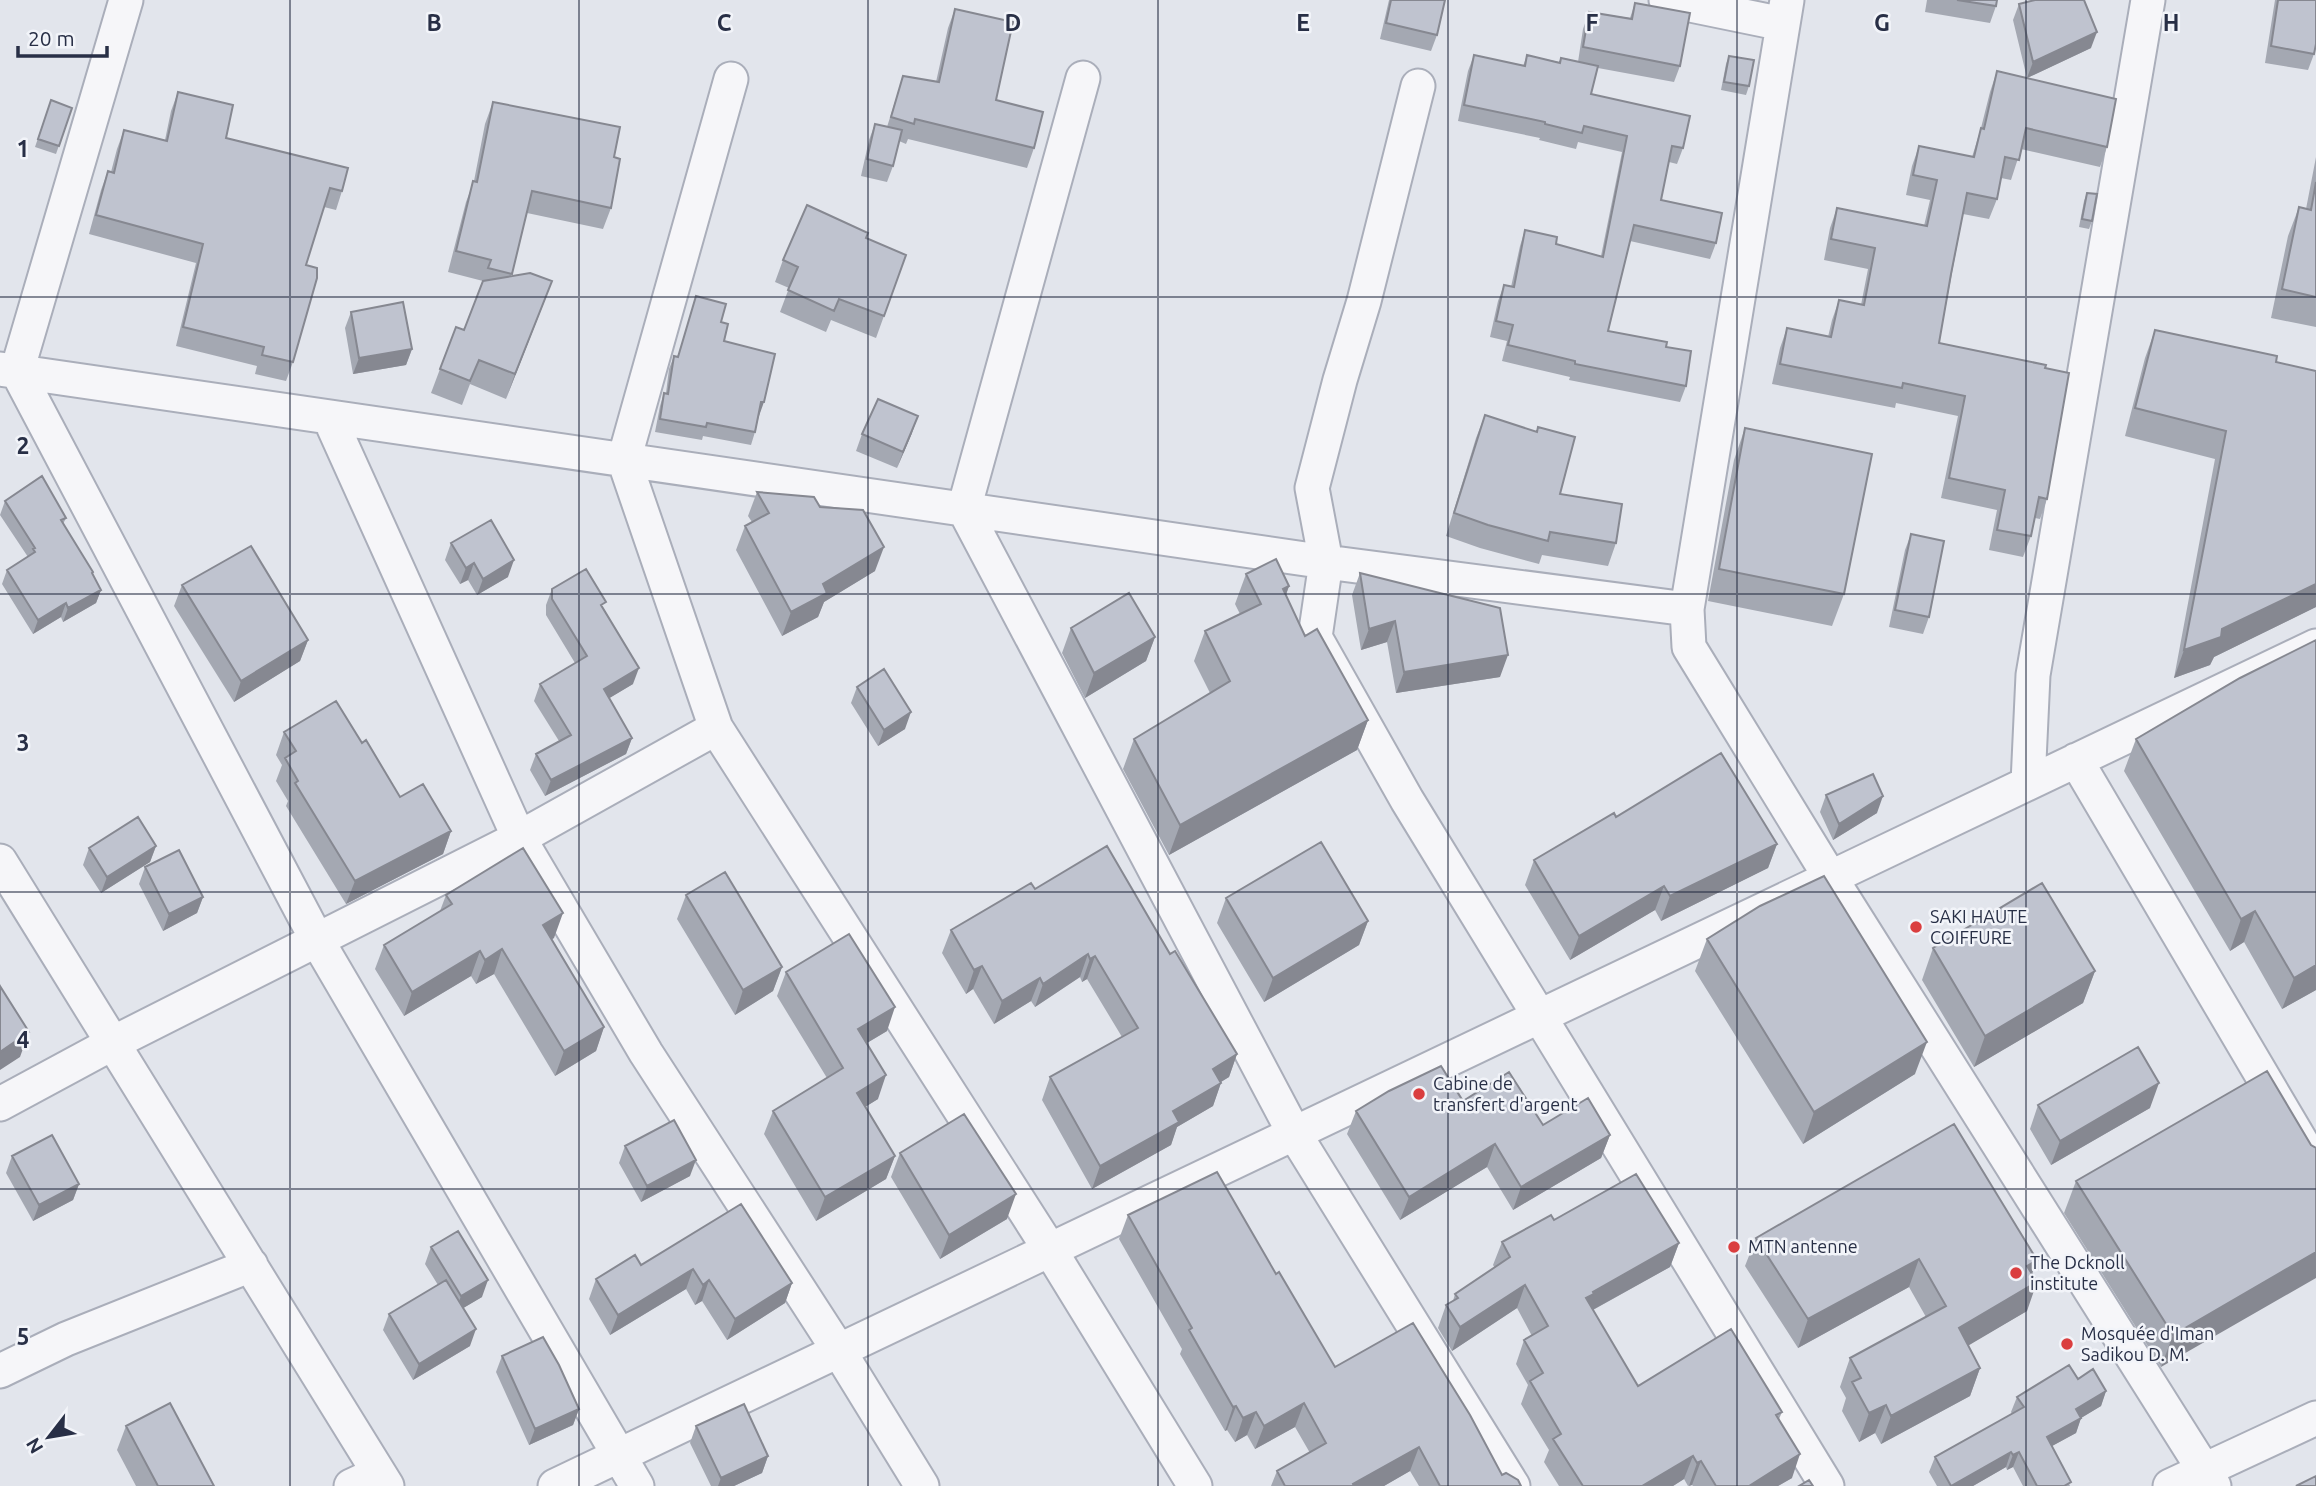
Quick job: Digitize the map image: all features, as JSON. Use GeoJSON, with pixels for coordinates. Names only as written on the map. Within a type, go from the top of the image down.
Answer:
{"type":"FeatureCollection","features":[{"type":"Feature","properties":{"kind":"street"},"geometry":{"type":"LineString","coordinates":[[126,0],[8,370],[317,940],[637,1486]]}},
{"type":"Feature","properties":{"kind":"street"},"geometry":{"type":"LineString","coordinates":[[1666,0],[1785,12],[1687,609],[1689,647],[1830,877],[2209,1478]]}},
{"type":"Feature","properties":{"kind":"street"},"geometry":{"type":"LineString","coordinates":[[2028,783],[2032,675],[2148,0]]}},
{"type":"Feature","properties":{"kind":"street"},"geometry":{"type":"LineString","coordinates":[[1083,78],[964,509],[1294,1133],[1513,1486]]}},
{"type":"Feature","properties":{"kind":"street"},"geometry":{"type":"LineString","coordinates":[[731,79],[624,460],[716,728],[1050,1250],[1195,1486]]}},
{"type":"Feature","properties":{"kind":"street"},"geometry":{"type":"LineString","coordinates":[[1418,86],[1364,301],[1339,380],[1312,488],[1326,562],[1315,637],[1407,800],[1827,1486]]}},
{"type":"Feature","properties":{"kind":"street"},"geometry":{"type":"LineString","coordinates":[[8,370],[1326,562],[1687,609]]}},
{"type":"Feature","properties":{"kind":"street"},"geometry":{"type":"LineString","coordinates":[[329,417],[519,838],[569,918],[646,1053],[839,1351],[922,1486]]}},
{"type":"Feature","properties":{"kind":"street"},"geometry":{"type":"LineString","coordinates":[[555,1486],[2316,646]]}},
{"type":"Feature","properties":{"kind":"street"},"geometry":{"type":"LineString","coordinates":[[0,1104],[113,1043],[519,838],[716,728]]}},
{"type":"Feature","properties":{"kind":"street"},"geometry":{"type":"LineString","coordinates":[[2077,760],[2316,1167]]}},
{"type":"Feature","properties":{"kind":"street"},"geometry":{"type":"LineString","coordinates":[[0,861],[251,1265],[372,1482]]}},
{"type":"Feature","properties":{"kind":"street"},"geometry":{"type":"LineString","coordinates":[[0,1371],[65,1339],[251,1265]]}},
{"type":"Feature","properties":{"kind":"street"},"geometry":{"type":"LineString","coordinates":[[2170,1486],[2209,1478],[2316,1418]]}},
{"type":"Feature","properties":{"kind":"building"},"geometry":{"type":"Polygon","coordinates":[[[1391,0],[1445,0],[1437,35],[1386,23],[1391,0]]]}},
{"type":"Feature","properties":{"kind":"building"},"geometry":{"type":"Polygon","coordinates":[[[1957,0],[1997,0],[1996,6],[1957,0]]]}},
{"type":"Feature","properties":{"kind":"building"},"geometry":{"type":"Polygon","coordinates":[[[2035,0],[2084,0],[2097,32],[2033,62],[2019,4],[2035,0]]]}},
{"type":"Feature","properties":{"kind":"building"},"geometry":{"type":"Polygon","coordinates":[[[2278,0],[2316,0],[2314,54],[2271,46],[2278,0]]]}},
{"type":"Feature","properties":{"kind":"building"},"geometry":{"type":"Polygon","coordinates":[[[1635,3],[1690,13],[1680,66],[1583,47],[1589,12],[1632,19],[1635,3]]]}},
{"type":"Feature","properties":{"kind":"building"},"geometry":{"type":"Polygon","coordinates":[[[955,9],[1013,22],[996,100],[1043,112],[1034,148],[915,119],[914,124],[891,117],[903,76],[939,82],[955,9]]]}},
{"type":"Feature","properties":{"kind":"building"},"geometry":{"type":"Polygon","coordinates":[[[1474,55],[1525,66],[1527,55],[1560,63],[1561,58],[1598,66],[1591,94],[1690,116],[1683,148],[1672,146],[1661,200],[1722,213],[1716,243],[1634,225],[1608,331],[1667,342],[1666,347],[1691,351],[1686,386],[1575,364],[1575,361],[1508,345],[1513,325],[1496,321],[1504,285],[1514,287],[1525,230],[1557,237],[1556,244],[1603,257],[1627,136],[1584,126],[1582,133],[1545,122],[1464,105],[1474,55]]]}},
{"type":"Feature","properties":{"kind":"building"},"geometry":{"type":"Polygon","coordinates":[[[1729,56],[1754,60],[1749,86],[1724,82],[1729,56]]]}},
{"type":"Feature","properties":{"kind":"building"},"geometry":{"type":"Polygon","coordinates":[[[1997,71],[2116,99],[2107,147],[2026,128],[2019,160],[2005,157],[1997,199],[1967,193],[1951,274],[1939,343],[2046,365],[2045,368],[2069,373],[2047,499],[2039,497],[2031,536],[1997,530],[2005,490],[1949,478],[1965,396],[1903,383],[1902,388],[1780,364],[1787,328],[1831,337],[1839,300],[1864,305],[1875,248],[1831,239],[1837,208],[1927,226],[1937,180],[1913,175],[1919,146],[1974,157],[1981,128],[1984,129],[1997,71]]]}},
{"type":"Feature","properties":{"kind":"building"},"geometry":{"type":"Polygon","coordinates":[[[178,92],[233,105],[226,138],[348,168],[342,191],[330,188],[306,265],[317,268],[317,278],[293,362],[262,355],[264,347],[183,327],[203,244],[96,215],[108,171],[114,173],[124,130],[167,141],[178,92]]]}},
{"type":"Feature","properties":{"kind":"building"},"geometry":{"type":"Polygon","coordinates":[[[51,100],[72,108],[59,146],[38,139],[51,100]]]}},
{"type":"Feature","properties":{"kind":"building"},"geometry":{"type":"Polygon","coordinates":[[[493,102],[620,127],[614,157],[620,159],[611,208],[532,191],[512,274],[488,268],[491,260],[456,251],[473,181],[477,182],[493,102]]]}},
{"type":"Feature","properties":{"kind":"building"},"geometry":{"type":"Polygon","coordinates":[[[875,124],[902,130],[893,166],[867,159],[875,124]]]}},
{"type":"Feature","properties":{"kind":"building"},"geometry":{"type":"Polygon","coordinates":[[[2316,182],[2316,297],[2282,289],[2299,207],[2311,210],[2316,182]]]}},
{"type":"Feature","properties":{"kind":"building"},"geometry":{"type":"Polygon","coordinates":[[[2087,193],[2097,194],[2092,221],[2082,219],[2087,193]]]}},
{"type":"Feature","properties":{"kind":"building"},"geometry":{"type":"Polygon","coordinates":[[[807,205],[868,233],[866,238],[906,255],[884,316],[839,299],[834,311],[788,290],[798,267],[783,260],[807,205]]]}},
{"type":"Feature","properties":{"kind":"building"},"geometry":{"type":"Polygon","coordinates":[[[530,273],[552,281],[515,374],[479,360],[470,381],[440,369],[456,327],[464,330],[483,281],[530,273]]]}},
{"type":"Feature","properties":{"kind":"building"},"geometry":{"type":"Polygon","coordinates":[[[696,296],[726,304],[721,322],[728,324],[724,341],[775,354],[755,432],[707,423],[706,427],[660,419],[664,393],[668,394],[674,356],[678,357],[696,296]]]}},
{"type":"Feature","properties":{"kind":"building"},"geometry":{"type":"Polygon","coordinates":[[[403,302],[412,349],[359,358],[351,312],[403,302]]]}},
{"type":"Feature","properties":{"kind":"building"},"geometry":{"type":"Polygon","coordinates":[[[2155,330],[2277,356],[2276,362],[2316,371],[2316,584],[2222,629],[2221,637],[2184,650],[2226,431],[2135,408],[2155,330]]]}},
{"type":"Feature","properties":{"kind":"building"},"geometry":{"type":"Polygon","coordinates":[[[878,399],[918,416],[903,452],[862,434],[878,399]]]}},
{"type":"Feature","properties":{"kind":"building"},"geometry":{"type":"Polygon","coordinates":[[[1485,415],[1537,432],[1538,427],[1575,437],[1560,494],[1622,504],[1616,543],[1550,532],[1548,541],[1454,513],[1485,415]]]}},
{"type":"Feature","properties":{"kind":"building"},"geometry":{"type":"Polygon","coordinates":[[[1745,428],[1872,454],[1844,594],[1719,569],[1745,428]]]}},
{"type":"Feature","properties":{"kind":"building"},"geometry":{"type":"Polygon","coordinates":[[[42,476],[66,518],[61,520],[101,590],[68,608],[66,603],[38,620],[7,570],[35,552],[35,548],[5,501],[42,476]]]}},
{"type":"Feature","properties":{"kind":"building"},"geometry":{"type":"Polygon","coordinates":[[[757,492],[814,497],[820,507],[863,510],[884,547],[823,584],[827,593],[791,612],[745,526],[769,513],[757,492]]]}},
{"type":"Feature","properties":{"kind":"building"},"geometry":{"type":"Polygon","coordinates":[[[491,520],[514,560],[483,579],[474,563],[466,568],[451,543],[491,520]]]}},
{"type":"Feature","properties":{"kind":"building"},"geometry":{"type":"Polygon","coordinates":[[[1911,534],[1944,541],[1929,617],[1895,610],[1911,534]]]}},
{"type":"Feature","properties":{"kind":"building"},"geometry":{"type":"Polygon","coordinates":[[[251,546],[308,640],[241,681],[182,585],[251,546]]]}},
{"type":"Feature","properties":{"kind":"building"},"geometry":{"type":"Polygon","coordinates":[[[1276,559],[1289,586],[1283,589],[1305,636],[1317,629],[1368,720],[1180,825],[1134,739],[1230,681],[1205,631],[1261,604],[1246,574],[1276,559]]]}},
{"type":"Feature","properties":{"kind":"building"},"geometry":{"type":"Polygon","coordinates":[[[586,569],[606,602],[601,605],[639,668],[604,689],[632,738],[551,780],[536,754],[571,735],[540,684],[587,656],[552,599],[552,589],[586,569]]]}},
{"type":"Feature","properties":{"kind":"building"},"geometry":{"type":"Polygon","coordinates":[[[1360,573],[1500,608],[1508,655],[1404,672],[1395,621],[1369,629],[1360,573]]]}},
{"type":"Feature","properties":{"kind":"building"},"geometry":{"type":"Polygon","coordinates":[[[1129,593],[1155,637],[1094,673],[1071,628],[1129,593]]]}},
{"type":"Feature","properties":{"kind":"building"},"geometry":{"type":"Polygon","coordinates":[[[2316,640],[2316,965],[2294,978],[2255,911],[2241,919],[2136,739],[2240,678],[2316,640]]]}},
{"type":"Feature","properties":{"kind":"building"},"geometry":{"type":"Polygon","coordinates":[[[884,669],[911,712],[884,730],[857,687],[884,669]]]}},
{"type":"Feature","properties":{"kind":"building"},"geometry":{"type":"Polygon","coordinates":[[[336,701],[362,743],[366,740],[400,797],[423,784],[451,831],[355,881],[295,783],[298,781],[285,758],[296,751],[284,732],[336,701]]]}},
{"type":"Feature","properties":{"kind":"building"},"geometry":{"type":"Polygon","coordinates":[[[1721,753],[1777,844],[1670,896],[1664,886],[1579,936],[1534,860],[1614,813],[1616,817],[1721,753]]]}},
{"type":"Feature","properties":{"kind":"building"},"geometry":{"type":"Polygon","coordinates":[[[1873,774],[1883,796],[1839,824],[1826,795],[1873,774]]]}},
{"type":"Feature","properties":{"kind":"building"},"geometry":{"type":"Polygon","coordinates":[[[138,817],[156,846],[107,877],[89,848],[138,817]]]}},
{"type":"Feature","properties":{"kind":"building"},"geometry":{"type":"Polygon","coordinates":[[[1321,842],[1368,921],[1273,978],[1226,898],[1321,842]]]}},
{"type":"Feature","properties":{"kind":"building"},"geometry":{"type":"Polygon","coordinates":[[[1107,846],[1170,954],[1175,951],[1237,1054],[1213,1069],[1221,1083],[1173,1111],[1179,1122],[1100,1166],[1050,1077],[1138,1028],[1095,956],[1090,959],[1088,954],[1043,984],[1040,978],[1002,1001],[982,966],[974,970],[951,930],[1031,883],[1035,889],[1107,846]]]}},
{"type":"Feature","properties":{"kind":"building"},"geometry":{"type":"Polygon","coordinates":[[[523,848],[563,913],[543,925],[604,1027],[564,1051],[502,949],[485,960],[480,951],[412,992],[384,945],[452,904],[446,895],[523,848]]]}},
{"type":"Feature","properties":{"kind":"building"},"geometry":{"type":"Polygon","coordinates":[[[179,850],[203,897],[169,914],[145,867],[179,850]]]}},
{"type":"Feature","properties":{"kind":"building"},"geometry":{"type":"Polygon","coordinates":[[[725,872],[782,967],[743,990],[686,895],[725,872]]]}},
{"type":"Feature","properties":{"kind":"building"},"geometry":{"type":"Polygon","coordinates":[[[1824,876],[1927,1042],[1814,1112],[1707,939],[1760,906],[1824,876]]]}},
{"type":"Feature","properties":{"kind":"building"},"geometry":{"type":"Polygon","coordinates":[[[2042,883],[2095,971],[1985,1036],[1933,948],[2042,883]]]}},
{"type":"Feature","properties":{"kind":"building"},"geometry":{"type":"Polygon","coordinates":[[[849,934],[895,1007],[858,1029],[886,1075],[857,1093],[895,1156],[825,1197],[773,1111],[843,1068],[786,972],[849,934]]]}},
{"type":"Feature","properties":{"kind":"building"},"geometry":{"type":"Polygon","coordinates":[[[0,986],[29,1032],[0,1052],[0,986]]]}},
{"type":"Feature","properties":{"kind":"building"},"geometry":{"type":"Polygon","coordinates":[[[2138,1047],[2159,1083],[2060,1141],[2038,1105],[2138,1047]]]}},
{"type":"Feature","properties":{"kind":"building"},"geometry":{"type":"Polygon","coordinates":[[[1441,1066],[1463,1101],[1509,1072],[1543,1125],[1588,1098],[1610,1135],[1521,1187],[1495,1144],[1409,1197],[1356,1111],[1389,1091],[1441,1066]]]}},
{"type":"Feature","properties":{"kind":"building"},"geometry":{"type":"Polygon","coordinates":[[[2267,1071],[2311,1145],[2316,1148],[2316,1252],[2173,1335],[2076,1181],[2267,1071]]]}},
{"type":"Feature","properties":{"kind":"building"},"geometry":{"type":"Polygon","coordinates":[[[964,1114],[1016,1194],[949,1235],[900,1153],[964,1114]]]}},
{"type":"Feature","properties":{"kind":"building"},"geometry":{"type":"Polygon","coordinates":[[[674,1120],[696,1160],[647,1186],[625,1146],[674,1120]]]}},
{"type":"Feature","properties":{"kind":"building"},"geometry":{"type":"Polygon","coordinates":[[[1954,1124],[2037,1260],[2027,1266],[2037,1282],[1959,1328],[1980,1368],[1891,1416],[1886,1405],[1869,1413],[1852,1382],[1861,1378],[1850,1358],[1946,1306],[1919,1259],[1808,1319],[1756,1238],[1954,1124]]]}},
{"type":"Feature","properties":{"kind":"building"},"geometry":{"type":"Polygon","coordinates":[[[52,1135],[79,1184],[39,1205],[12,1156],[52,1135]]]}},
{"type":"Feature","properties":{"kind":"building"},"geometry":{"type":"Polygon","coordinates":[[[1217,1172],[1276,1274],[1279,1272],[1335,1367],[1413,1323],[1470,1415],[1502,1475],[1506,1473],[1518,1480],[1521,1486],[1440,1486],[1419,1447],[1353,1484],[1354,1486],[1285,1486],[1277,1471],[1326,1443],[1304,1403],[1264,1426],[1256,1412],[1243,1418],[1236,1406],[1233,1407],[1189,1330],[1192,1328],[1128,1215],[1217,1172]]]}},
{"type":"Feature","properties":{"kind":"building"},"geometry":{"type":"Polygon","coordinates":[[[1636,1174],[1679,1243],[1586,1298],[1638,1386],[1731,1329],[1782,1412],[1776,1415],[1800,1454],[1749,1486],[1716,1486],[1701,1461],[1697,1463],[1693,1456],[1642,1486],[1583,1486],[1553,1439],[1561,1434],[1530,1381],[1543,1373],[1524,1340],[1548,1326],[1525,1285],[1460,1327],[1446,1305],[1458,1298],[1455,1294],[1510,1257],[1502,1242],[1551,1215],[1554,1220],[1636,1174]]]}},
{"type":"Feature","properties":{"kind":"building"},"geometry":{"type":"Polygon","coordinates":[[[741,1204],[792,1283],[735,1319],[709,1280],[703,1285],[693,1269],[618,1315],[596,1279],[635,1255],[641,1265],[741,1204]]]}},
{"type":"Feature","properties":{"kind":"building"},"geometry":{"type":"Polygon","coordinates":[[[458,1231],[488,1280],[461,1296],[431,1247],[458,1231]]]}},
{"type":"Feature","properties":{"kind":"building"},"geometry":{"type":"Polygon","coordinates":[[[446,1280],[476,1329],[419,1364],[389,1314],[446,1280]]]}},
{"type":"Feature","properties":{"kind":"building"},"geometry":{"type":"Polygon","coordinates":[[[543,1337],[579,1409],[535,1429],[502,1356],[543,1337]]]}},
{"type":"Feature","properties":{"kind":"building"},"geometry":{"type":"Polygon","coordinates":[[[2069,1365],[2078,1379],[2093,1369],[2106,1391],[2076,1409],[2081,1418],[2047,1437],[2071,1482],[2064,1486],[2037,1486],[2019,1452],[2013,1455],[2011,1452],[1951,1486],[1935,1457],[2024,1407],[2017,1397],[2069,1365]]]}},
{"type":"Feature","properties":{"kind":"building"},"geometry":{"type":"Polygon","coordinates":[[[170,1403],[214,1486],[158,1486],[126,1426],[170,1403]]]}},
{"type":"Feature","properties":{"kind":"building"},"geometry":{"type":"Polygon","coordinates":[[[744,1404],[768,1456],[721,1478],[696,1426],[744,1404]]]}},
{"type":"Feature","properties":{"kind":"building"},"geometry":{"type":"Polygon","coordinates":[[[2316,1476],[2316,1486],[2296,1486],[2316,1476]]]}},
{"type":"Feature","properties":{"kind":"building"},"geometry":{"type":"Polygon","coordinates":[[[1809,1480],[1813,1486],[1799,1486],[1809,1480]]]}},
{"type":"Feature","properties":{"kind":"place","name":"SAKI HAUTE COIFFURE"},"geometry":{"type":"Point","coordinates":[1916,927]}},
{"type":"Feature","properties":{"kind":"place","name":"Cabine de transfert d'argent"},"geometry":{"type":"Point","coordinates":[1419,1094]}},
{"type":"Feature","properties":{"kind":"place","name":"MTN antenne"},"geometry":{"type":"Point","coordinates":[1734,1247]}},
{"type":"Feature","properties":{"kind":"place","name":"The Dcknoll institute"},"geometry":{"type":"Point","coordinates":[2016,1273]}},
{"type":"Feature","properties":{"kind":"place","name":"Mosquée d'Iman Sadikou D. M."},"geometry":{"type":"Point","coordinates":[2067,1344]}}]}
